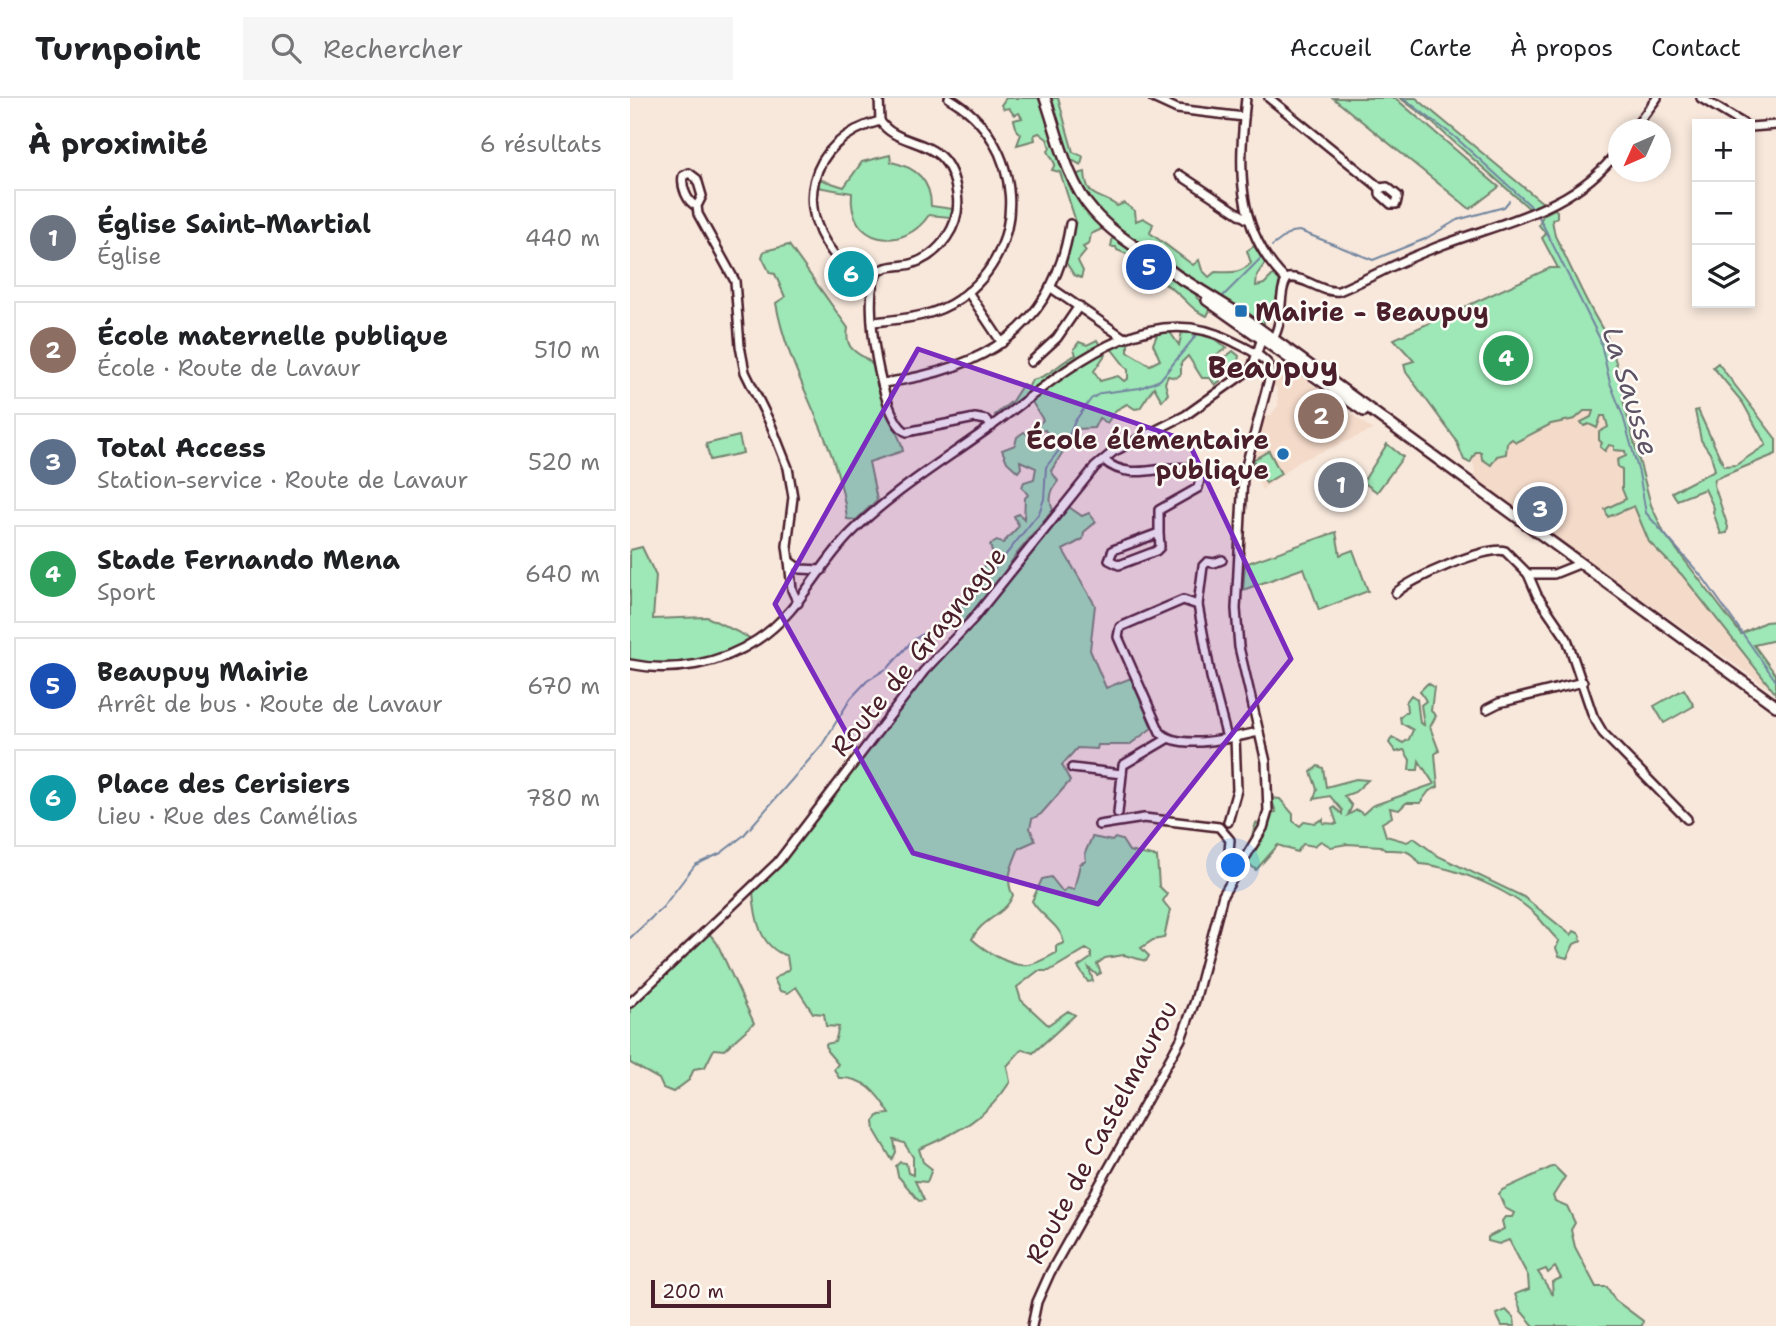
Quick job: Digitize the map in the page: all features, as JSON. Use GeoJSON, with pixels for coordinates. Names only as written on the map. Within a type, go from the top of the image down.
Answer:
{"type":"FeatureCollection","features":[{"type":"Feature","properties":{"kind":"main road"},"geometry":{"type":"LineString","coordinates":[[1045,98],[1072,176],[1087,204],[1112,229],[1776,706]]}},
{"type":"Feature","properties":{"kind":"street"},"geometry":{"type":"LineString","coordinates":[[879,98],[880,121],[890,133],[917,141],[936,153],[950,172],[958,200],[955,222],[937,249],[914,263],[883,268],[875,277],[873,322],[883,383],[892,414],[902,431],[932,429],[975,418],[986,420],[992,426]]}},
{"type":"Feature","properties":{"kind":"street"},"geometry":{"type":"LineString","coordinates":[[873,322],[932,313],[968,292],[994,263],[1006,236],[1010,187],[990,134],[977,118],[949,98]]}},
{"type":"Feature","properties":{"kind":"street"},"geometry":{"type":"LineString","coordinates":[[1153,98],[1177,109],[1244,117]]}},
{"type":"Feature","properties":{"kind":"street"},"geometry":{"type":"LineString","coordinates":[[1246,98],[1240,171],[1247,219],[1272,262],[1289,278],[1321,289],[1339,291],[1428,250],[1544,209],[1580,190],[1608,162]]}},
{"type":"Feature","properties":{"kind":"street"},"geometry":{"type":"LineString","coordinates":[[1269,98],[1380,188]]}},
{"type":"Feature","properties":{"kind":"street"},"geometry":{"type":"LineString","coordinates":[[1641,119],[1657,98]]}},
{"type":"Feature","properties":{"kind":"street"},"geometry":{"type":"LineString","coordinates":[[1701,98],[1736,119]]}},
{"type":"Feature","properties":{"kind":"street"},"geometry":{"type":"LineString","coordinates":[[873,287],[842,264],[827,248],[813,218],[811,198],[823,159],[838,142],[852,132],[880,121]]}},
{"type":"Feature","properties":{"kind":"street"},"geometry":{"type":"LineString","coordinates":[[1755,127],[1776,125]]}},
{"type":"Feature","properties":{"kind":"street"},"geometry":{"type":"LineString","coordinates":[[1180,175],[1247,219]]}},
{"type":"Feature","properties":{"kind":"street"},"geometry":{"type":"LineString","coordinates":[[697,206],[735,281],[740,346],[745,372],[788,468],[793,497],[787,547],[792,590],[798,603]]}},
{"type":"Feature","properties":{"kind":"street"},"geometry":{"type":"LineString","coordinates":[[883,383],[938,374],[972,362],[1002,343],[1031,314],[1050,287],[1065,248],[1070,224]]}},
{"type":"Feature","properties":{"kind":"street"},"geometry":{"type":"LineString","coordinates":[[842,264],[875,277]]}},
{"type":"Feature","properties":{"kind":"street","name":"Route de Gragnague"},"geometry":{"type":"LineString","coordinates":[[630,1003],[778,862],[924,671],[972,619],[1032,542],[1104,460],[1121,447],[1185,415],[1252,368],[1281,318],[1289,278]]}},
{"type":"Feature","properties":{"kind":"street"},"geometry":{"type":"LineString","coordinates":[[1050,287],[1124,338]]}},
{"type":"Feature","properties":{"kind":"street"},"geometry":{"type":"LineString","coordinates":[[968,292],[1002,343]]}},
{"type":"Feature","properties":{"kind":"street"},"geometry":{"type":"LineString","coordinates":[[1031,362],[1057,338],[1079,306]]}},
{"type":"Feature","properties":{"kind":"street"},"geometry":{"type":"LineString","coordinates":[[630,664],[682,666],[725,656],[769,632],[798,603],[842,542],[877,509],[1076,365],[1124,338],[1163,328],[1205,328],[1258,354]]}},
{"type":"Feature","properties":{"kind":"street","name":"Route de Castelmaurou"},"geometry":{"type":"LineString","coordinates":[[1032,1326],[1037,1302],[1050,1273],[1184,1032],[1195,1001],[1219,908],[1234,874],[1266,819],[1266,762],[1239,647],[1236,609],[1244,477],[1270,370],[1258,354]]}},
{"type":"Feature","properties":{"kind":"street"},"geometry":{"type":"LineString","coordinates":[[1104,460],[1122,470],[1154,472],[1187,466],[1195,470],[1200,479],[1198,488],[1162,507],[1158,514],[1160,547],[1119,565],[1109,560],[1113,550],[1159,533]]}},
{"type":"Feature","properties":{"kind":"street"},"geometry":{"type":"LineString","coordinates":[[1396,593],[1411,581],[1497,549],[1510,554],[1528,574],[1533,589],[1567,639],[1603,733],[1687,819]]}},
{"type":"Feature","properties":{"kind":"street"},"geometry":{"type":"LineString","coordinates":[[1222,560],[1214,564],[1207,562],[1203,566],[1198,605],[1211,677],[1231,737],[1237,790],[1228,822]]}},
{"type":"Feature","properties":{"kind":"street"},"geometry":{"type":"LineString","coordinates":[[789,561],[800,569],[822,570]]}},
{"type":"Feature","properties":{"kind":"street"},"geometry":{"type":"LineString","coordinates":[[1528,574],[1554,574],[1579,564]]}},
{"type":"Feature","properties":{"kind":"street"},"geometry":{"type":"LineString","coordinates":[[1198,605],[1183,600],[1124,624],[1118,631],[1118,637],[1160,732],[1167,739],[1182,742],[1259,732]]}},
{"type":"Feature","properties":{"kind":"street"},"geometry":{"type":"LineString","coordinates":[[1488,709],[1499,703],[1583,682]]}},
{"type":"Feature","properties":{"kind":"street"},"geometry":{"type":"LineString","coordinates":[[1118,813],[1123,765],[1167,739]]}},
{"type":"Feature","properties":{"kind":"street"},"geometry":{"type":"LineString","coordinates":[[1072,768],[1122,774]]}},
{"type":"Feature","properties":{"kind":"street"},"geometry":{"type":"LineString","coordinates":[[1099,825],[1144,818],[1219,827],[1230,840],[1228,863],[1234,874]]}},
{"type":"Feature","properties":{"kind":"highlighted area"},"geometry":{"type":"Polygon","coordinates":[[[918,349],[1188,441],[1291,659],[1098,904],[913,853],[775,604],[918,349]]]}},
{"type":"Feature","properties":{"kind":"shaded area"},"geometry":{"type":"Polygon","coordinates":[[[1291,368],[1373,430],[1300,461],[1262,490],[1250,463],[1264,415],[1271,415],[1278,405],[1277,389],[1271,384],[1280,370],[1291,368]]]}},
{"type":"Feature","properties":{"kind":"shaded area"},"geometry":{"type":"Polygon","coordinates":[[[1607,394],[1634,505],[1649,542],[1682,575],[1771,690],[1477,482],[1470,448],[1607,394]]]}},
{"type":"Feature","properties":{"kind":"green space"},"geometry":{"type":"Polygon","coordinates":[[[1006,98],[1038,98],[1042,102],[1044,98],[1058,98],[1073,152],[1083,156],[1081,165],[1068,158],[1071,176],[1085,172],[1088,188],[1095,195],[1117,206],[1124,203],[1135,211],[1136,221],[1143,218],[1153,224],[1150,233],[1193,265],[1199,260],[1202,270],[1209,277],[1215,272],[1234,272],[1247,267],[1251,263],[1247,251],[1254,246],[1265,263],[1257,275],[1256,286],[1264,284],[1274,274],[1280,280],[1274,310],[1264,320],[1264,326],[1227,303],[1223,296],[1217,297],[1201,284],[1191,281],[1197,298],[1211,308],[1207,316],[1201,313],[1163,283],[1160,276],[1153,277],[1138,264],[1129,265],[1129,255],[1111,247],[1113,235],[1104,228],[1091,234],[1089,244],[1083,247],[1086,251],[1078,261],[1083,271],[1081,278],[1074,275],[1065,261],[1069,234],[1076,222],[1060,172],[1052,170],[1055,164],[1048,151],[1050,148],[1047,139],[1039,133],[1034,135],[1035,140],[1017,145],[1021,134],[1017,131],[1014,120],[1022,118],[1019,113],[1014,115],[1009,108],[1004,109],[1001,105],[1006,98]]]}},
{"type":"Feature","properties":{"kind":"green space"},"geometry":{"type":"Polygon","coordinates":[[[1333,98],[1395,98],[1499,187],[1470,209],[1333,98]]]}},
{"type":"Feature","properties":{"kind":"green space"},"geometry":{"type":"Polygon","coordinates":[[[1400,98],[1416,98],[1544,204],[1531,210],[1427,118],[1400,98]]]}},
{"type":"Feature","properties":{"kind":"green space"},"geometry":{"type":"Polygon","coordinates":[[[890,155],[891,162],[915,171],[925,182],[931,206],[953,209],[950,217],[929,215],[918,227],[905,235],[892,239],[879,238],[867,233],[858,223],[853,210],[852,193],[817,187],[819,179],[844,187],[862,162],[890,155]]]}},
{"type":"Feature","properties":{"kind":"green space"},"geometry":{"type":"Polygon","coordinates":[[[1554,209],[1557,211],[1557,217],[1552,220],[1555,236],[1610,343],[1624,389],[1631,387],[1633,392],[1623,396],[1623,400],[1651,505],[1664,533],[1741,634],[1765,622],[1776,621],[1776,640],[1754,645],[1776,675],[1776,694],[1682,575],[1649,542],[1634,506],[1608,517],[1605,509],[1626,499],[1622,489],[1622,469],[1618,467],[1617,460],[1626,456],[1625,451],[1614,450],[1614,446],[1609,445],[1605,451],[1600,447],[1602,443],[1599,440],[1599,432],[1608,427],[1605,416],[1601,416],[1597,428],[1589,424],[1584,426],[1581,422],[1591,417],[1593,411],[1584,411],[1575,419],[1551,424],[1516,442],[1512,439],[1507,443],[1506,454],[1497,456],[1491,465],[1482,459],[1481,452],[1476,452],[1470,463],[1464,460],[1456,440],[1406,372],[1404,364],[1414,361],[1394,339],[1550,268],[1558,268],[1542,238],[1546,234],[1539,225],[1543,215],[1554,209]]]}},
{"type":"Feature","properties":{"kind":"green space"},"geometry":{"type":"Polygon","coordinates":[[[789,245],[848,328],[847,337],[852,349],[875,369],[886,412],[902,446],[903,451],[869,462],[877,500],[856,520],[847,519],[834,463],[782,331],[776,303],[785,297],[775,274],[770,273],[762,257],[764,251],[789,245]]]}},
{"type":"Feature","properties":{"kind":"green space"},"geometry":{"type":"Polygon","coordinates":[[[1167,328],[1179,345],[1182,332],[1203,331],[1227,348],[1216,355],[1218,358],[1224,358],[1233,351],[1239,356],[1238,361],[1219,371],[1220,381],[1215,385],[1210,378],[1202,378],[1188,356],[1181,363],[1181,374],[1176,378],[1168,376],[1165,383],[1168,394],[1162,401],[1154,387],[1140,408],[1135,409],[1127,404],[1116,410],[1107,423],[1099,418],[1094,428],[1077,429],[1051,471],[1058,481],[1051,495],[1053,510],[1015,556],[976,616],[967,623],[961,622],[956,615],[959,603],[968,596],[977,574],[993,555],[990,545],[997,541],[1003,543],[1019,526],[1014,516],[1019,514],[1024,519],[1025,498],[1028,495],[1022,487],[1024,482],[1034,479],[1036,468],[1020,461],[1021,468],[1018,472],[1007,462],[1002,450],[1015,445],[1017,437],[1024,432],[1049,449],[1052,441],[1045,430],[1038,432],[1037,427],[1043,420],[1029,397],[999,418],[995,415],[1012,401],[1023,384],[1028,388],[1032,380],[1044,376],[1076,355],[1074,349],[1079,342],[1087,345],[1097,340],[1105,355],[1094,371],[1100,381],[1118,376],[1124,381],[1128,379],[1128,370],[1110,347],[1128,337],[1128,352],[1150,365],[1160,360],[1153,344],[1157,335],[1167,328]]]}},
{"type":"Feature","properties":{"kind":"green space"},"geometry":{"type":"Polygon","coordinates":[[[1718,363],[1776,439],[1776,454],[1715,479],[1714,485],[1728,527],[1727,533],[1721,534],[1714,508],[1705,489],[1677,500],[1672,492],[1715,470],[1711,455],[1701,440],[1695,411],[1698,410],[1724,466],[1736,465],[1766,445],[1743,403],[1713,367],[1718,363]]]}},
{"type":"Feature","properties":{"kind":"green space"},"geometry":{"type":"Polygon","coordinates":[[[739,436],[743,453],[710,460],[706,444],[739,436]]]}},
{"type":"Feature","properties":{"kind":"green space"},"geometry":{"type":"Polygon","coordinates":[[[1387,444],[1403,457],[1377,492],[1363,482],[1387,444]]]}},
{"type":"Feature","properties":{"kind":"green space"},"geometry":{"type":"Polygon","coordinates":[[[1269,451],[1281,474],[1266,483],[1253,460],[1269,451]]]}},
{"type":"Feature","properties":{"kind":"green space"},"geometry":{"type":"Polygon","coordinates":[[[1066,505],[1082,516],[1089,513],[1096,522],[1084,532],[1083,539],[1063,550],[1095,605],[1090,650],[1106,688],[1131,678],[1152,728],[1129,745],[1098,745],[1097,749],[1077,748],[1062,765],[1070,781],[1041,814],[1032,819],[1030,828],[1035,841],[1019,848],[1010,872],[1009,883],[1013,895],[1010,902],[981,926],[972,939],[998,957],[1014,964],[1029,965],[1056,953],[1056,946],[1064,943],[1062,937],[1032,901],[1042,879],[1051,877],[1063,892],[1067,888],[1074,890],[1080,864],[1086,861],[1085,853],[1092,837],[1122,840],[1129,851],[1157,857],[1159,886],[1167,894],[1163,901],[1170,910],[1164,938],[1153,940],[1141,948],[1149,956],[1146,961],[1124,955],[1105,958],[1097,964],[1101,973],[1097,975],[1089,968],[1093,981],[1088,982],[1078,967],[1091,958],[1091,952],[1086,949],[1049,971],[1038,971],[1017,987],[1021,1000],[1048,1025],[1068,1011],[1075,1015],[1033,1053],[1022,1049],[1007,1066],[1010,1082],[982,1114],[959,1130],[919,1149],[923,1162],[932,1169],[927,1182],[915,1181],[924,1200],[919,1201],[898,1176],[896,1166],[900,1162],[906,1163],[908,1173],[913,1175],[913,1157],[904,1143],[894,1140],[896,1152],[892,1160],[875,1131],[874,1121],[879,1115],[890,1114],[885,1106],[863,1083],[839,1078],[834,1069],[838,1064],[827,1051],[826,1044],[835,1042],[839,1027],[826,1026],[824,1014],[813,1013],[796,987],[788,993],[780,991],[774,979],[789,969],[787,956],[770,946],[764,938],[757,921],[753,892],[781,865],[924,676],[980,618],[1066,505]]]}},
{"type":"Feature","properties":{"kind":"green space"},"geometry":{"type":"Polygon","coordinates":[[[1336,532],[1340,555],[1353,550],[1368,591],[1319,610],[1304,568],[1243,590],[1245,564],[1336,532]]]}},
{"type":"Feature","properties":{"kind":"green space"},"geometry":{"type":"Polygon","coordinates":[[[642,547],[656,576],[653,619],[707,617],[752,639],[723,652],[692,661],[661,664],[630,661],[630,550],[642,547]]]}},
{"type":"Feature","properties":{"kind":"green space"},"geometry":{"type":"Polygon","coordinates":[[[1428,683],[1434,687],[1431,711],[1436,716],[1430,727],[1439,751],[1435,754],[1438,787],[1429,791],[1420,803],[1406,803],[1399,810],[1390,808],[1392,817],[1382,823],[1386,836],[1407,842],[1414,838],[1438,856],[1524,897],[1571,935],[1574,931],[1580,934],[1581,941],[1574,944],[1567,958],[1559,956],[1556,948],[1559,941],[1538,917],[1514,898],[1466,875],[1420,864],[1405,851],[1347,844],[1331,847],[1321,841],[1314,846],[1303,844],[1297,852],[1278,845],[1256,870],[1246,861],[1262,841],[1252,836],[1256,823],[1265,826],[1270,813],[1276,812],[1271,798],[1280,799],[1293,814],[1293,821],[1300,826],[1305,821],[1315,823],[1323,819],[1323,823],[1337,824],[1332,809],[1334,807],[1342,814],[1342,810],[1330,796],[1314,799],[1317,789],[1311,772],[1318,766],[1323,768],[1326,787],[1356,779],[1368,780],[1355,792],[1344,796],[1352,806],[1348,815],[1357,810],[1363,814],[1372,806],[1434,784],[1419,761],[1418,770],[1409,770],[1410,760],[1404,750],[1396,752],[1389,743],[1392,737],[1403,743],[1409,739],[1413,730],[1401,723],[1400,717],[1407,711],[1406,702],[1411,695],[1417,699],[1420,723],[1424,725],[1421,705],[1426,701],[1420,691],[1428,683]]]}},
{"type":"Feature","properties":{"kind":"green space"},"geometry":{"type":"Polygon","coordinates":[[[1684,689],[1694,706],[1664,723],[1654,706],[1684,689]]]}},
{"type":"Feature","properties":{"kind":"green space"},"geometry":{"type":"Polygon","coordinates":[[[708,932],[717,943],[754,1023],[724,1050],[714,1049],[705,1067],[694,1069],[689,1080],[673,1092],[663,1088],[659,1079],[630,1063],[630,1007],[708,932]]]}},
{"type":"Feature","properties":{"kind":"green space"},"geometry":{"type":"Polygon","coordinates":[[[1554,1166],[1565,1177],[1553,1196],[1555,1201],[1567,1206],[1575,1223],[1571,1230],[1575,1247],[1596,1287],[1607,1287],[1615,1300],[1643,1321],[1642,1326],[1534,1326],[1521,1311],[1515,1294],[1529,1289],[1528,1276],[1509,1240],[1499,1244],[1488,1241],[1488,1237],[1504,1229],[1502,1221],[1505,1217],[1512,1217],[1514,1213],[1505,1208],[1499,1194],[1502,1190],[1554,1166]],[[1555,1267],[1548,1273],[1546,1269],[1538,1272],[1553,1295],[1552,1282],[1561,1278],[1555,1267]]]}},
{"type":"Feature","properties":{"kind":"green space"},"geometry":{"type":"Polygon","coordinates":[[[1506,1310],[1514,1318],[1515,1326],[1502,1326],[1496,1314],[1506,1310]]]}},
{"type":"Feature","properties":{"kind":"waterway","name":"La Sausse"},"geometry":{"type":"LineString","coordinates":[[1403,98],[1455,137],[1533,208]]}},
{"type":"Feature","properties":{"kind":"waterway"},"geometry":{"type":"LineString","coordinates":[[1272,246],[1291,232],[1300,231],[1373,260],[1425,239],[1457,220],[1504,207],[1509,201]]}},
{"type":"Feature","properties":{"kind":"waterway","name":"La Sausse"},"geometry":{"type":"LineString","coordinates":[[1538,215],[1600,339],[1610,383],[1623,416],[1639,473],[1646,513],[1704,579],[1776,681]]}},
{"type":"Feature","properties":{"kind":"waterway"},"geometry":{"type":"LineString","coordinates":[[1224,295],[1262,257]]}},
{"type":"Feature","properties":{"kind":"waterway"},"geometry":{"type":"LineString","coordinates":[[630,938],[663,907],[695,865],[721,853],[743,836],[822,745],[851,698],[867,681],[889,667],[912,641],[958,610],[988,577],[1039,513],[1044,499],[1046,467],[1067,440],[1075,421],[1091,399],[1101,393],[1140,388],[1160,380],[1198,333]]}},
{"type":"Feature","properties":{"kind":"place","name":"Beaupuy Mairie"},"geometry":{"type":"Point","coordinates":[1149,267]}},
{"type":"Feature","properties":{"kind":"place","name":"Place des Cerisiers"},"geometry":{"type":"Point","coordinates":[851,274]}},
{"type":"Feature","properties":{"kind":"place","name":"Mairie - Beaupuy"},"geometry":{"type":"Point","coordinates":[1241,311]}},
{"type":"Feature","properties":{"kind":"place","name":"Stade Fernando Mena"},"geometry":{"type":"Point","coordinates":[1506,358]}},
{"type":"Feature","properties":{"kind":"place","name":"École maternelle publique"},"geometry":{"type":"Point","coordinates":[1321,416]}},
{"type":"Feature","properties":{"kind":"place","name":"École élémentaire publique"},"geometry":{"type":"Point","coordinates":[1283,454]}},
{"type":"Feature","properties":{"kind":"place","name":"Église Saint-Martial"},"geometry":{"type":"Point","coordinates":[1341,485]}},
{"type":"Feature","properties":{"kind":"place","name":"Total Access"},"geometry":{"type":"Point","coordinates":[1540,509]}},
{"type":"Feature","properties":{"kind":"district","name":"Beaupuy"},"geometry":{"type":"Point","coordinates":[1273,367]}}]}
